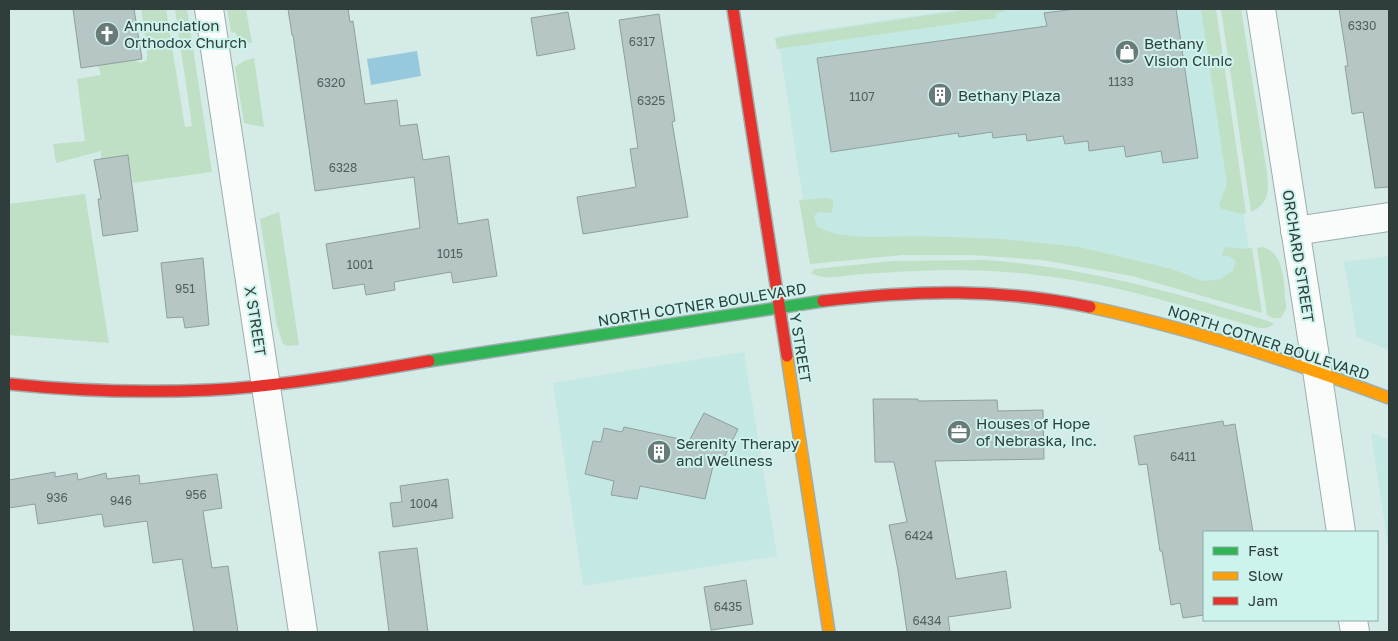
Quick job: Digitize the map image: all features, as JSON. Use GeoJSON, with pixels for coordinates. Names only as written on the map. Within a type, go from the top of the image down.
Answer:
{"type":"FeatureCollection","features":[{"type":"Feature","properties":{"kind":"main road","name":"Y STREET"},"geometry":{"type":"LineString","coordinates":[[733,9],[829,632]]}},
{"type":"Feature","properties":{"kind":"main road","name":"NORTH COTNER BOULEVARD"},"geometry":{"type":"LineString","coordinates":[[9,384],[70,390],[167,392],[224,389],[305,381],[868,295],[976,292],[1029,296],[1146,319],[1214,337],[1317,370],[1389,398]]}},
{"type":"Feature","properties":{"kind":"street","name":"X STREET"},"geometry":{"type":"LineString","coordinates":[[208,9],[303,632]]}},
{"type":"Feature","properties":{"kind":"street","name":"ORCHARD STREET"},"geometry":{"type":"LineString","coordinates":[[1261,9],[1340,531]]}},
{"type":"Feature","properties":{"kind":"street"},"geometry":{"type":"LineString","coordinates":[[1294,231],[1389,217]]}},
{"type":"Feature","properties":{"kind":"shaded area"},"geometry":{"type":"Polygon","coordinates":[[[962,9],[1213,9],[1257,303],[1174,279],[987,248],[812,259],[778,36],[962,9]]]}},
{"type":"Feature","properties":{"kind":"shaded area"},"geometry":{"type":"Polygon","coordinates":[[[417,51],[421,76],[371,85],[367,59],[417,51]]]}},
{"type":"Feature","properties":{"kind":"shaded area"},"geometry":{"type":"Polygon","coordinates":[[[1389,256],[1389,350],[1357,337],[1344,262],[1389,256]]]}},
{"type":"Feature","properties":{"kind":"shaded area"},"geometry":{"type":"Polygon","coordinates":[[[744,352],[777,556],[583,586],[553,383],[744,352]]]}},
{"type":"Feature","properties":{"kind":"shaded area"},"geometry":{"type":"Polygon","coordinates":[[[1371,433],[1389,440],[1389,552],[1371,433]]]}},
{"type":"Feature","properties":{"kind":"green space"},"geometry":{"type":"Polygon","coordinates":[[[141,9],[166,9],[185,127],[192,126],[175,9],[187,9],[212,172],[133,183],[128,155],[101,159],[101,151],[56,163],[53,144],[85,141],[77,79],[101,75],[98,65],[134,60],[141,63],[147,60],[147,46],[141,9]]]}},
{"type":"Feature","properties":{"kind":"green space"},"geometry":{"type":"Polygon","coordinates":[[[227,9],[246,9],[252,43],[239,42],[236,33],[231,32],[227,9]]]}},
{"type":"Feature","properties":{"kind":"green space"},"geometry":{"type":"Polygon","coordinates":[[[971,9],[1004,9],[1004,12],[996,13],[996,18],[777,49],[775,38],[971,9]]]}},
{"type":"Feature","properties":{"kind":"green space"},"geometry":{"type":"Polygon","coordinates":[[[1201,9],[1216,9],[1246,213],[1242,214],[1221,209],[1219,205],[1227,184],[1201,9]]]}},
{"type":"Feature","properties":{"kind":"green space"},"geometry":{"type":"Polygon","coordinates":[[[1221,9],[1241,9],[1267,173],[1267,196],[1257,209],[1251,212],[1221,9]]]}},
{"type":"Feature","properties":{"kind":"green space"},"geometry":{"type":"Polygon","coordinates":[[[254,58],[264,127],[244,123],[235,67],[244,61],[254,58]]]}},
{"type":"Feature","properties":{"kind":"green space"},"geometry":{"type":"Polygon","coordinates":[[[85,194],[109,343],[9,335],[9,204],[85,194]]]}},
{"type":"Feature","properties":{"kind":"green space"},"geometry":{"type":"Polygon","coordinates":[[[828,198],[833,200],[831,213],[819,212],[814,216],[817,227],[835,234],[865,237],[922,236],[1003,239],[1079,247],[1172,269],[1202,281],[1221,279],[1233,270],[1236,261],[1229,256],[1222,256],[1224,249],[1227,247],[1252,248],[1262,313],[1132,276],[1042,260],[971,255],[903,255],[810,264],[799,200],[828,198]]]}},
{"type":"Feature","properties":{"kind":"green space"},"geometry":{"type":"Polygon","coordinates":[[[279,212],[299,345],[288,346],[283,344],[277,326],[260,219],[279,212]]]}},
{"type":"Feature","properties":{"kind":"green space"},"geometry":{"type":"Polygon","coordinates":[[[1262,247],[1270,250],[1279,262],[1282,270],[1286,309],[1281,318],[1273,318],[1267,315],[1257,248],[1262,247]]]}},
{"type":"Feature","properties":{"kind":"green space"},"geometry":{"type":"Polygon","coordinates":[[[985,260],[1022,263],[1130,283],[1236,311],[1271,322],[1274,325],[1259,328],[1131,292],[1051,277],[970,270],[875,273],[835,277],[819,276],[811,273],[815,269],[892,261],[985,260]]]}},
{"type":"Feature","properties":{"kind":"building","name":"Annunciation Orthodox Church"},"geometry":{"type":"Polygon","coordinates":[[[73,9],[134,9],[142,59],[81,68],[73,9]]]}},
{"type":"Feature","properties":{"kind":"building"},"geometry":{"type":"Polygon","coordinates":[[[288,9],[348,9],[350,22],[353,21],[365,104],[397,100],[400,126],[417,124],[423,160],[449,156],[458,224],[488,219],[497,276],[453,283],[451,272],[394,282],[395,290],[366,295],[364,284],[333,289],[326,244],[420,228],[414,177],[315,191],[288,9]]]}},
{"type":"Feature","properties":{"kind":"building"},"geometry":{"type":"Polygon","coordinates":[[[1076,9],[1176,9],[1198,158],[1163,163],[1161,151],[1126,157],[1124,146],[1089,151],[1088,141],[1065,144],[1063,136],[1027,141],[1026,134],[993,138],[992,132],[959,137],[958,133],[831,152],[817,58],[1047,26],[1044,13],[1076,9]]]}},
{"type":"Feature","properties":{"kind":"building"},"geometry":{"type":"Polygon","coordinates":[[[1339,9],[1389,9],[1389,187],[1375,188],[1363,112],[1352,114],[1345,66],[1348,66],[1339,9]]]}},
{"type":"Feature","properties":{"kind":"building"},"geometry":{"type":"Polygon","coordinates":[[[568,12],[575,49],[537,56],[531,18],[568,12]]]}},
{"type":"Feature","properties":{"kind":"building"},"geometry":{"type":"Polygon","coordinates":[[[659,14],[675,121],[672,122],[688,217],[583,234],[577,197],[636,187],[630,149],[638,148],[619,20],[659,14]]]}},
{"type":"Feature","properties":{"kind":"building"},"geometry":{"type":"Polygon","coordinates":[[[128,155],[138,231],[103,236],[98,199],[101,199],[94,160],[128,155]]]}},
{"type":"Feature","properties":{"kind":"building"},"geometry":{"type":"Polygon","coordinates":[[[203,258],[209,325],[185,328],[183,317],[167,318],[161,263],[203,258]]]}},
{"type":"Feature","properties":{"kind":"building"},"geometry":{"type":"Polygon","coordinates":[[[873,399],[918,399],[918,401],[997,400],[998,411],[1043,410],[1044,459],[935,461],[956,579],[1006,571],[1011,608],[948,617],[950,632],[907,632],[889,525],[907,522],[894,462],[875,462],[873,399]]]}},
{"type":"Feature","properties":{"kind":"building","name":"Serenity Therapy and Wellness"},"geometry":{"type":"Polygon","coordinates":[[[704,413],[738,429],[721,464],[714,462],[705,499],[640,486],[637,499],[611,495],[614,481],[585,474],[593,441],[601,442],[604,428],[622,432],[624,427],[689,441],[704,413]]]}},
{"type":"Feature","properties":{"kind":"building"},"geometry":{"type":"Polygon","coordinates":[[[1223,421],[1224,426],[1235,424],[1253,531],[1203,531],[1203,615],[1183,618],[1180,603],[1171,605],[1162,551],[1160,551],[1147,464],[1139,465],[1134,436],[1223,421]]]}},
{"type":"Feature","properties":{"kind":"building"},"geometry":{"type":"Polygon","coordinates":[[[55,472],[55,477],[77,473],[78,480],[106,473],[107,479],[139,475],[140,484],[217,474],[222,508],[203,511],[212,568],[228,566],[238,632],[194,632],[182,559],[153,563],[147,521],[104,527],[102,514],[38,524],[35,504],[9,508],[9,480],[55,472]]]}},
{"type":"Feature","properties":{"kind":"building"},"geometry":{"type":"Polygon","coordinates":[[[448,479],[453,518],[393,527],[390,503],[402,502],[400,486],[448,479]]]}},
{"type":"Feature","properties":{"kind":"building"},"geometry":{"type":"Polygon","coordinates":[[[417,548],[428,632],[389,632],[379,552],[417,548]]]}},
{"type":"Feature","properties":{"kind":"building"},"geometry":{"type":"Polygon","coordinates":[[[746,580],[753,624],[711,630],[704,587],[746,580]]]}},
{"type":"Feature","properties":{"kind":"traffic: fast"},"geometry":{"type":"LineString","coordinates":[[429,361],[823,301]]}},
{"type":"Feature","properties":{"kind":"traffic: slow"},"geometry":{"type":"LineString","coordinates":[[1090,307],[1166,325],[1241,347],[1389,398]]}},
{"type":"Feature","properties":{"kind":"traffic: slow"},"geometry":{"type":"LineString","coordinates":[[787,356],[829,632]]}},
{"type":"Feature","properties":{"kind":"traffic: jam"},"geometry":{"type":"LineString","coordinates":[[733,9],[787,356]]}},
{"type":"Feature","properties":{"kind":"traffic: jam"},"geometry":{"type":"LineString","coordinates":[[823,301],[857,297],[957,293],[1023,296],[1090,307]]}},
{"type":"Feature","properties":{"kind":"traffic: jam"},"geometry":{"type":"LineString","coordinates":[[9,384],[110,391],[210,390],[293,382],[429,361]]}},
{"type":"Feature","properties":{"kind":"place","name":"Annunciation Orthodox Church"},"geometry":{"type":"Point","coordinates":[107,34]}},
{"type":"Feature","properties":{"kind":"place","name":"Bethany Vision Clinic"},"geometry":{"type":"Point","coordinates":[1127,52]}},
{"type":"Feature","properties":{"kind":"place","name":"Bethany Plaza"},"geometry":{"type":"Point","coordinates":[940,95]}},
{"type":"Feature","properties":{"kind":"place","name":"Houses of Hope of Nebraska, Inc."},"geometry":{"type":"Point","coordinates":[959,432]}},
{"type":"Feature","properties":{"kind":"place","name":"Serenity Therapy and Wellness"},"geometry":{"type":"Point","coordinates":[659,452]}}]}
